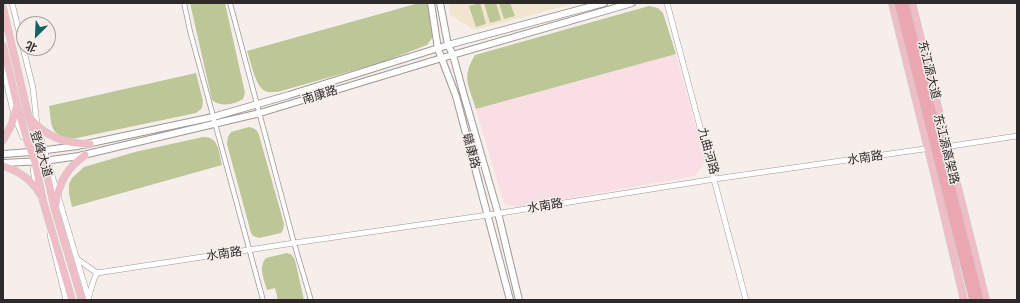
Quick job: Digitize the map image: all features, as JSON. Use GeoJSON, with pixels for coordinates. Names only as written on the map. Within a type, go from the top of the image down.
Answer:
{"type":"FeatureCollection","features":[{"type":"Feature","properties":{"kind":"highway","name":"东江源高架路"},"geometry":{"type":"LineString","coordinates":[[898,3],[973,300]]}},
{"type":"Feature","properties":{"kind":"highway","name":"东江源高架路"},"geometry":{"type":"LineString","coordinates":[[905,3],[980,300]]}},
{"type":"Feature","properties":{"kind":"main road","name":"赣康路"},"geometry":{"type":"LineString","coordinates":[[431,3],[438,49],[456,96],[510,300]]}},
{"type":"Feature","properties":{"kind":"main road","name":"赣康路"},"geometry":{"type":"LineString","coordinates":[[440,3],[448,45],[453,55],[498,213],[519,300]]}},
{"type":"Feature","properties":{"kind":"main road","name":"南康路"},"geometry":{"type":"LineString","coordinates":[[3,154],[43,151],[90,144],[213,117],[289,95],[448,45],[604,3]]}},
{"type":"Feature","properties":{"kind":"main road","name":"南康路"},"geometry":{"type":"LineString","coordinates":[[3,165],[46,161],[85,155],[215,125],[632,3]]}},
{"type":"Feature","properties":{"kind":"main road","name":"东江源大道"},"geometry":{"type":"LineString","coordinates":[[892,3],[964,300]]}},
{"type":"Feature","properties":{"kind":"main road","name":"东江源大道"},"geometry":{"type":"LineString","coordinates":[[912,3],[986,300]]}},
{"type":"Feature","properties":{"kind":"main road","name":"登峰大道"},"geometry":{"type":"LineString","coordinates":[[3,8],[28,115],[43,151],[56,210],[86,299]]}},
{"type":"Feature","properties":{"kind":"main road","name":"登峰大道"},"geometry":{"type":"LineString","coordinates":[[3,46],[43,201],[72,300]]}},
{"type":"Feature","properties":{"kind":"main road"},"geometry":{"type":"LineString","coordinates":[[3,140],[10,130],[17,105]]}},
{"type":"Feature","properties":{"kind":"main road"},"geometry":{"type":"LineString","coordinates":[[28,115],[37,126],[49,134],[76,144],[90,144]]}},
{"type":"Feature","properties":{"kind":"main road"},"geometry":{"type":"LineString","coordinates":[[56,210],[57,193],[60,184],[67,172],[85,155]]}},
{"type":"Feature","properties":{"kind":"main road"},"geometry":{"type":"LineString","coordinates":[[3,165],[21,174],[30,182],[37,189],[43,201]]}},
{"type":"Feature","properties":{"kind":"street"},"geometry":{"type":"LineString","coordinates":[[12,3],[33,88],[37,126],[43,151]]}},
{"type":"Feature","properties":{"kind":"street"},"geometry":{"type":"LineString","coordinates":[[184,3],[215,125],[263,300]]}},
{"type":"Feature","properties":{"kind":"street"},"geometry":{"type":"LineString","coordinates":[[230,3],[294,243],[311,300]]}},
{"type":"Feature","properties":{"kind":"street","name":"九曲河路"},"geometry":{"type":"LineString","coordinates":[[667,3],[746,300]]}},
{"type":"Feature","properties":{"kind":"street"},"geometry":{"type":"LineString","coordinates":[[3,68],[14,116],[30,152]]}},
{"type":"Feature","properties":{"kind":"street","name":"水南路"},"geometry":{"type":"LineString","coordinates":[[97,273],[488,215],[715,179],[1017,136]]}},
{"type":"Feature","properties":{"kind":"street"},"geometry":{"type":"LineString","coordinates":[[46,161],[77,259],[86,299]]}},
{"type":"Feature","properties":{"kind":"street"},"geometry":{"type":"LineString","coordinates":[[33,162],[37,189],[66,300]]}},
{"type":"Feature","properties":{"kind":"street"},"geometry":{"type":"LineString","coordinates":[[77,259],[97,273],[86,299]]}},
{"type":"Feature","properties":{"kind":"shaded area"},"geometry":{"type":"Polygon","coordinates":[[[448,3],[576,3],[475,30],[451,16],[448,3]]]}},
{"type":"Feature","properties":{"kind":"shaded area"},"geometry":{"type":"Polygon","coordinates":[[[676,54],[705,162],[695,176],[518,207],[504,204],[476,109],[676,54]]]}},
{"type":"Feature","properties":{"kind":"green space"},"geometry":{"type":"Polygon","coordinates":[[[190,3],[225,3],[245,93],[243,99],[231,104],[219,104],[212,100],[190,3]]]}},
{"type":"Feature","properties":{"kind":"green space"},"geometry":{"type":"Polygon","coordinates":[[[419,3],[430,3],[435,34],[427,45],[383,62],[281,91],[265,91],[256,79],[247,51],[419,3]]]}},
{"type":"Feature","properties":{"kind":"green space"},"geometry":{"type":"Polygon","coordinates":[[[480,3],[486,24],[476,27],[469,6],[480,3]]]}},
{"type":"Feature","properties":{"kind":"green space"},"geometry":{"type":"Polygon","coordinates":[[[484,3],[496,3],[501,20],[490,23],[484,3]]]}},
{"type":"Feature","properties":{"kind":"green space"},"geometry":{"type":"Polygon","coordinates":[[[499,3],[510,3],[515,16],[504,19],[499,3]]]}},
{"type":"Feature","properties":{"kind":"green space"},"geometry":{"type":"Polygon","coordinates":[[[649,6],[658,8],[663,13],[676,54],[476,109],[469,88],[467,76],[468,70],[475,55],[649,6]]]}},
{"type":"Feature","properties":{"kind":"green space"},"geometry":{"type":"Polygon","coordinates":[[[196,73],[203,101],[202,108],[196,113],[72,139],[59,135],[53,128],[49,106],[196,73]]]}},
{"type":"Feature","properties":{"kind":"green space"},"geometry":{"type":"Polygon","coordinates":[[[249,127],[256,130],[259,135],[284,224],[281,233],[259,238],[253,236],[251,233],[227,144],[228,137],[231,132],[249,127]]]}},
{"type":"Feature","properties":{"kind":"green space"},"geometry":{"type":"Polygon","coordinates":[[[208,137],[215,142],[219,151],[222,165],[72,207],[69,194],[69,184],[72,178],[84,167],[135,152],[208,137]]]}},
{"type":"Feature","properties":{"kind":"green space"},"geometry":{"type":"Polygon","coordinates":[[[287,253],[292,255],[295,260],[304,300],[278,300],[275,288],[267,290],[262,273],[262,265],[266,258],[287,253]]]}}]}
